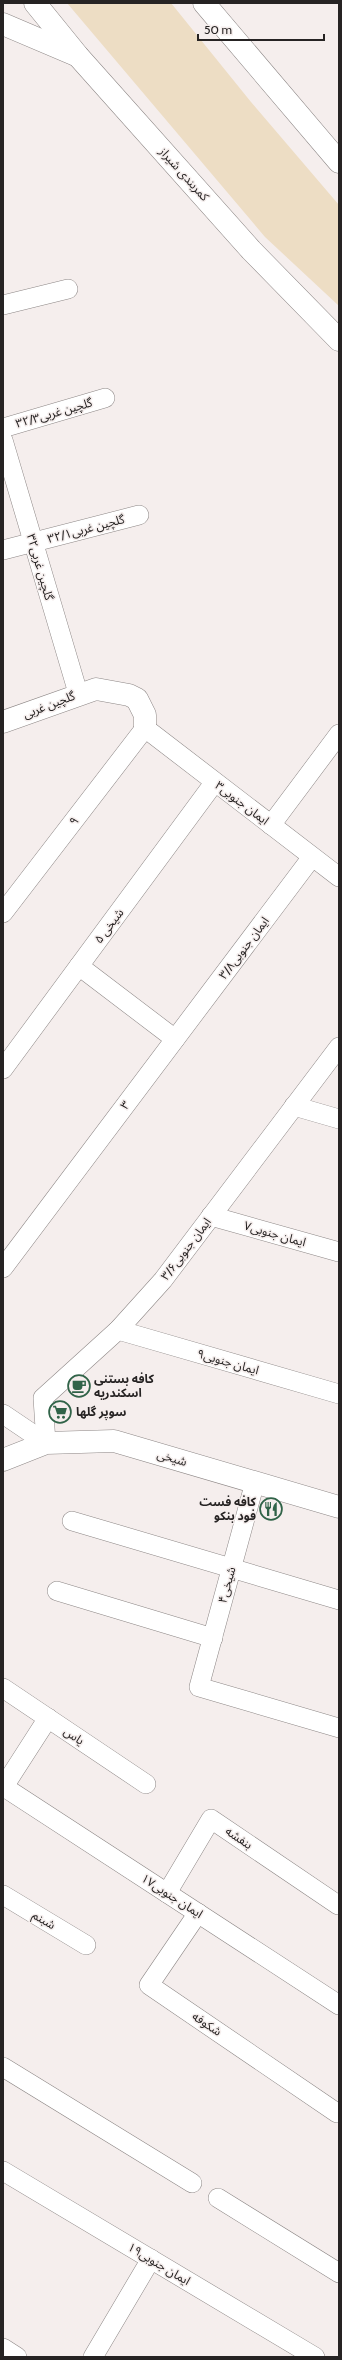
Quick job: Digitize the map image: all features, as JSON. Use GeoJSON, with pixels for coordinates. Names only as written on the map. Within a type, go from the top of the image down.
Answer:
{"type":"FeatureCollection","features":[{"type":"Feature","properties":{"kind":"main road","name":"کمربندی شیراز"},"geometry":{"type":"LineString","coordinates":[[35,3],[78,56],[251,250],[337,339]]}},
{"type":"Feature","properties":{"kind":"main road"},"geometry":{"type":"LineString","coordinates":[[204,3],[339,162]]}},
{"type":"Feature","properties":{"kind":"main road"},"geometry":{"type":"LineString","coordinates":[[3,24],[78,56]]}},
{"type":"Feature","properties":{"kind":"main road"},"geometry":{"type":"LineString","coordinates":[[87,691],[129,695],[137,699],[146,715],[145,728]]}},
{"type":"Feature","properties":{"kind":"main road","name":"گلچین غربی"},"geometry":{"type":"LineString","coordinates":[[3,722],[87,691]]}},
{"type":"Feature","properties":{"kind":"main road","name":"شیخی"},"geometry":{"type":"LineString","coordinates":[[3,1460],[46,1443],[114,1441],[339,1507]]}},
{"type":"Feature","properties":{"kind":"street"},"geometry":{"type":"LineString","coordinates":[[3,305],[68,289]]}},
{"type":"Feature","properties":{"kind":"street","name":"گلچین غربی۳۲/۳"},"geometry":{"type":"LineString","coordinates":[[3,428],[105,398]]}},
{"type":"Feature","properties":{"kind":"street","name":"گلچین غربی۳۲"},"geometry":{"type":"LineString","coordinates":[[3,440],[33,543],[87,691]]}},
{"type":"Feature","properties":{"kind":"street","name":"گلچین غربی۳۲/۱"},"geometry":{"type":"LineString","coordinates":[[3,550],[139,515]]}},
{"type":"Feature","properties":{"kind":"street","name":"ایمان جنوبی۳"},"geometry":{"type":"LineString","coordinates":[[145,728],[214,783],[339,877]]}},
{"type":"Feature","properties":{"kind":"street","name":"۹"},"geometry":{"type":"LineString","coordinates":[[5,907],[145,728]]}},
{"type":"Feature","properties":{"kind":"street"},"geometry":{"type":"LineString","coordinates":[[271,825],[339,734]]}},
{"type":"Feature","properties":{"kind":"street","name":"شیخی ۵"},"geometry":{"type":"LineString","coordinates":[[3,1069],[214,783]]}},
{"type":"Feature","properties":{"kind":"street","name":"ایمان جنوبی۳/۸"},"geometry":{"type":"LineString","coordinates":[[175,1039],[312,857]]}},
{"type":"Feature","properties":{"kind":"street"},"geometry":{"type":"LineString","coordinates":[[79,966],[175,1039]]}},
{"type":"Feature","properties":{"kind":"street","name":"۳"},"geometry":{"type":"LineString","coordinates":[[3,1268],[175,1039]]}},
{"type":"Feature","properties":{"kind":"street","name":"ایمان جنوبی۳/۶"},"geometry":{"type":"LineString","coordinates":[[46,1443],[43,1398],[118,1330],[163,1280],[339,1047]]}},
{"type":"Feature","properties":{"kind":"street"},"geometry":{"type":"LineString","coordinates":[[294,1106],[339,1119]]}},
{"type":"Feature","properties":{"kind":"street","name":"ایمان جنوبی۷"},"geometry":{"type":"LineString","coordinates":[[211,1216],[339,1252]]}},
{"type":"Feature","properties":{"kind":"street","name":"ایمان جنوبی۹"},"geometry":{"type":"LineString","coordinates":[[118,1330],[339,1394]]}},
{"type":"Feature","properties":{"kind":"street"},"geometry":{"type":"LineString","coordinates":[[3,1414],[46,1443]]}},
{"type":"Feature","properties":{"kind":"street","name":"شیخی۴"},"geometry":{"type":"LineString","coordinates":[[255,1482],[199,1687],[339,1728]]}},
{"type":"Feature","properties":{"kind":"street"},"geometry":{"type":"LineString","coordinates":[[72,1521],[339,1600]]}},
{"type":"Feature","properties":{"kind":"street"},"geometry":{"type":"LineString","coordinates":[[57,1591],[213,1638]]}},
{"type":"Feature","properties":{"kind":"street","name":"یاس"},"geometry":{"type":"LineString","coordinates":[[3,1688],[146,1784]]}},
{"type":"Feature","properties":{"kind":"street"},"geometry":{"type":"LineString","coordinates":[[4,1788],[48,1718]]}},
{"type":"Feature","properties":{"kind":"street","name":"ایمان جنوبی۱۷"},"geometry":{"type":"LineString","coordinates":[[4,1788],[339,2005]]}},
{"type":"Feature","properties":{"kind":"street","name":"بنفشه"},"geometry":{"type":"LineString","coordinates":[[167,1893],[211,1819],[338,1905]]}},
{"type":"Feature","properties":{"kind":"street","name":"شبنم"},"geometry":{"type":"LineString","coordinates":[[3,1895],[86,1945]]}},
{"type":"Feature","properties":{"kind":"street","name":"شکوفه"},"geometry":{"type":"LineString","coordinates":[[198,1913],[149,1985],[337,2113]]}},
{"type":"Feature","properties":{"kind":"street"},"geometry":{"type":"LineString","coordinates":[[3,2067],[192,2183]]}},
{"type":"Feature","properties":{"kind":"street","name":"ایمان جنوبی۱۹"},"geometry":{"type":"LineString","coordinates":[[3,2170],[315,2357]]}},
{"type":"Feature","properties":{"kind":"street"},"geometry":{"type":"LineString","coordinates":[[218,2198],[339,2273]]}},
{"type":"Feature","properties":{"kind":"street"},"geometry":{"type":"LineString","coordinates":[[93,2357],[151,2259]]}},
{"type":"Feature","properties":{"kind":"street"},"geometry":{"type":"LineString","coordinates":[[3,2348],[17,2357]]}},
{"type":"Feature","properties":{"kind":"shaded area"},"geometry":{"type":"Polygon","coordinates":[[[67,3],[171,3],[251,102],[339,205],[339,306],[265,237],[67,3]]]}},
{"type":"Feature","properties":{"kind":"place","name":"کافه بستنی اسکندریه"},"geometry":{"type":"Point","coordinates":[79,1386]}},
{"type":"Feature","properties":{"kind":"place","name":"سوپر گلها"},"geometry":{"type":"Point","coordinates":[60,1412]}},
{"type":"Feature","properties":{"kind":"place","name":"کافه فست فود بنکو"},"geometry":{"type":"Point","coordinates":[271,1509]}}]}
